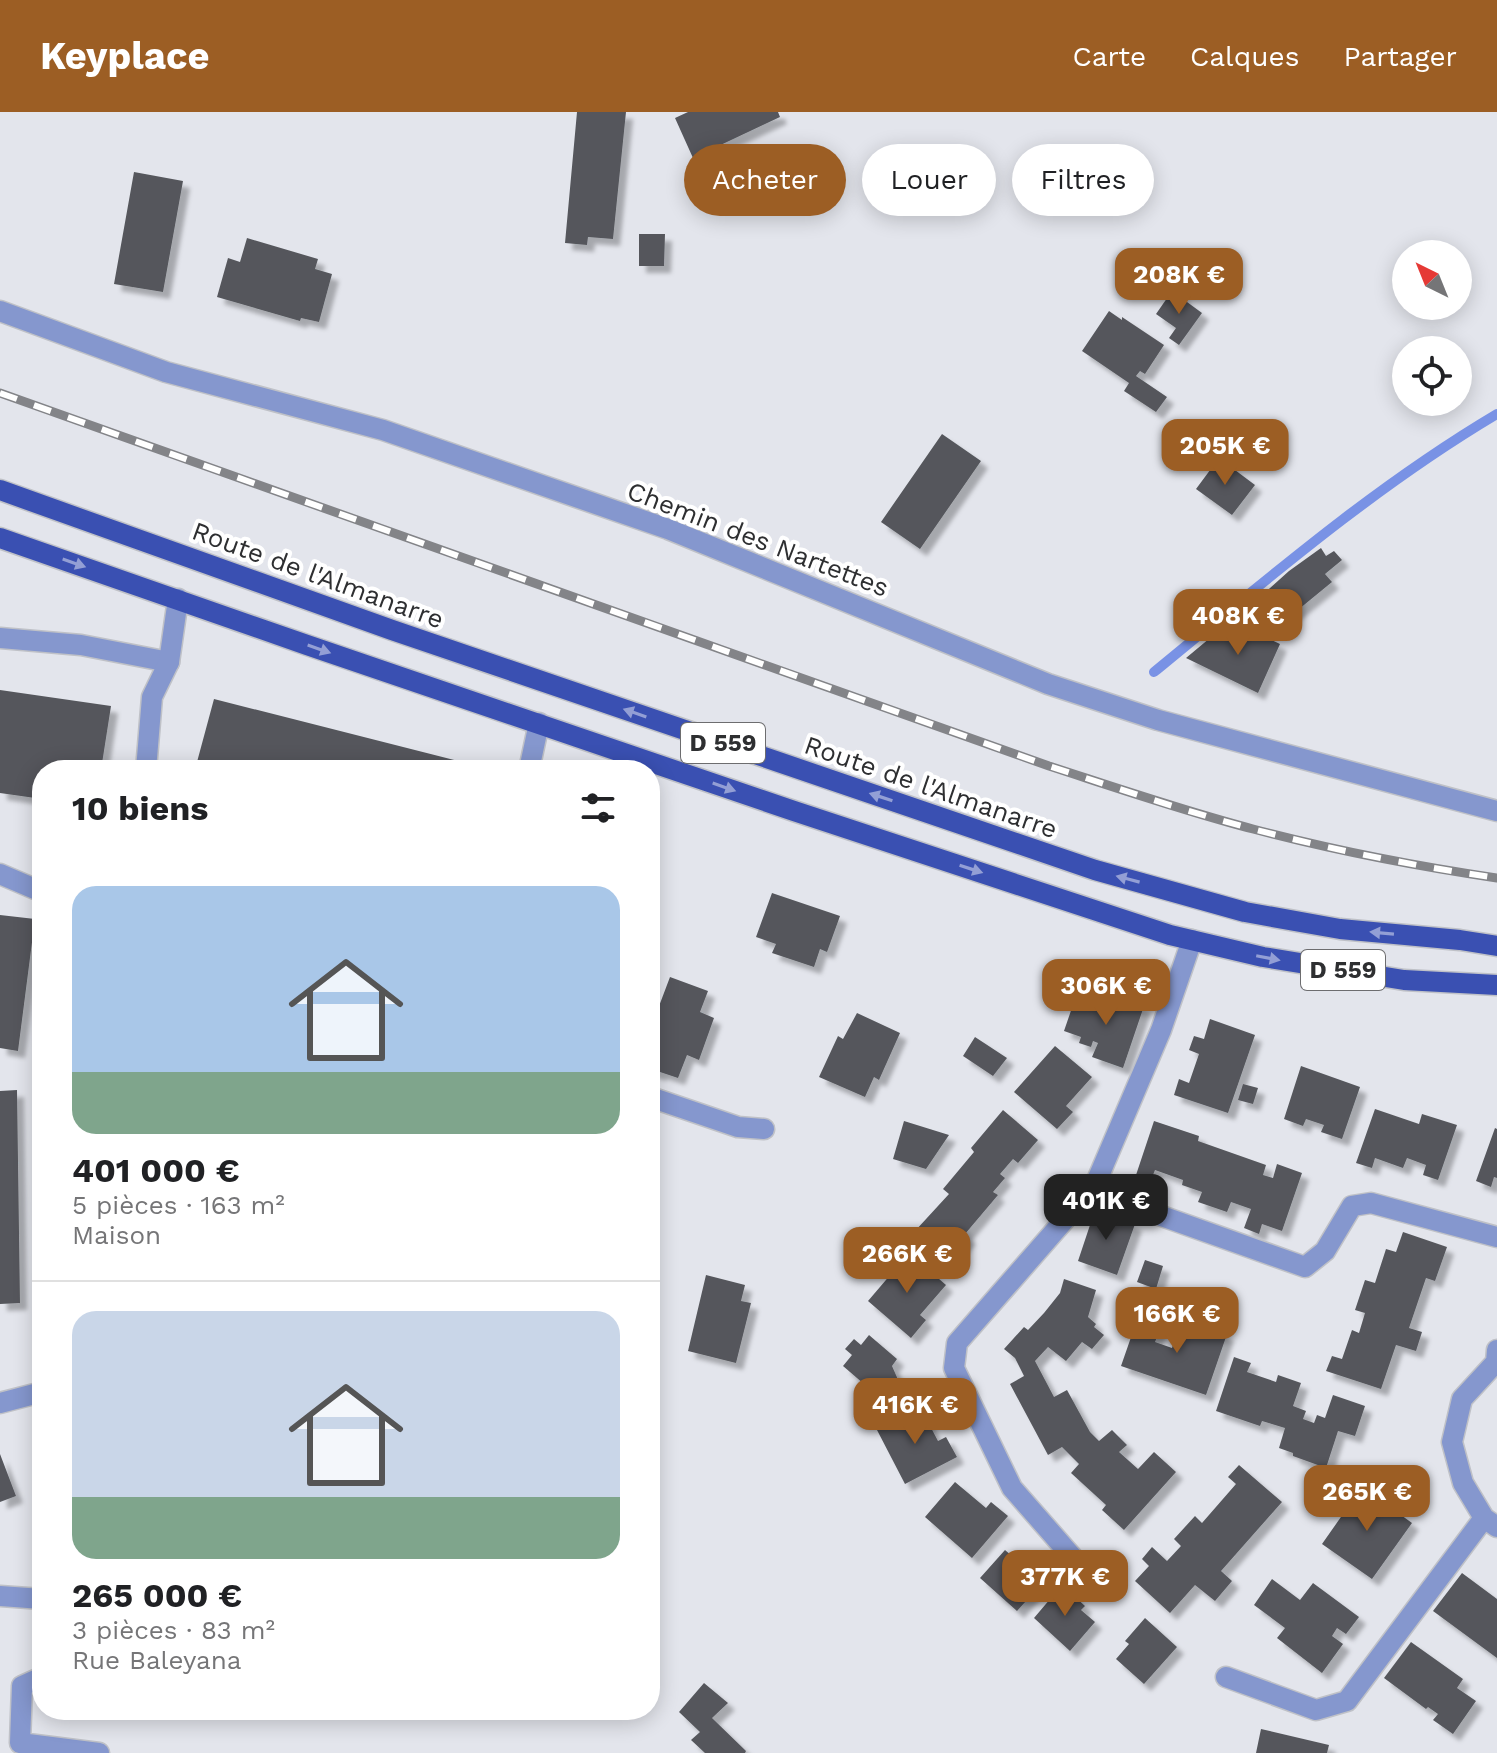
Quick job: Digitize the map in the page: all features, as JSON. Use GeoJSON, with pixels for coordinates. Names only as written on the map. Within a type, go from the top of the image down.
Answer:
{"type":"FeatureCollection","features":[{"type":"Feature","properties":{"kind":"main road","name":"Route de l'Almanarre"},"geometry":{"type":"LineString","coordinates":[[0,490],[407,635],[1095,870],[1245,912],[1340,929],[1497,946]]}},
{"type":"Feature","properties":{"kind":"main road","name":"D 559"},"geometry":{"type":"LineString","coordinates":[[0,538],[648,760]]}},
{"type":"Feature","properties":{"kind":"main road","name":"D 559"},"geometry":{"type":"LineString","coordinates":[[660,764],[1170,935],[1263,957],[1404,980],[1497,985]]}},
{"type":"Feature","properties":{"kind":"street","name":"Chemin des Nartettes"},"geometry":{"type":"LineString","coordinates":[[0,311],[166,372],[383,430],[668,529],[1048,684],[1158,720],[1497,811]]}},
{"type":"Feature","properties":{"kind":"street"},"geometry":{"type":"LineString","coordinates":[[147,760],[152,697],[169,662],[178,599]]}},
{"type":"Feature","properties":{"kind":"street"},"geometry":{"type":"LineString","coordinates":[[0,638],[81,645],[169,662]]}},
{"type":"Feature","properties":{"kind":"street"},"geometry":{"type":"LineString","coordinates":[[531,760],[539,723]]}},
{"type":"Feature","properties":{"kind":"street"},"geometry":{"type":"LineString","coordinates":[[0,874],[32,888]]}},
{"type":"Feature","properties":{"kind":"street"},"geometry":{"type":"LineString","coordinates":[[1082,1568],[1012,1488],[954,1368],[957,1343],[1095,1185],[1161,1030],[1192,940]]}},
{"type":"Feature","properties":{"kind":"street"},"geometry":{"type":"LineString","coordinates":[[660,1100],[738,1127],[764,1129]]}},
{"type":"Feature","properties":{"kind":"street"},"geometry":{"type":"LineString","coordinates":[[1095,1185],[1125,1203],[1305,1267],[1325,1251],[1352,1206],[1371,1203],[1497,1237]]}},
{"type":"Feature","properties":{"kind":"street"},"geometry":{"type":"LineString","coordinates":[[1226,1677],[1316,1710],[1347,1701],[1491,1523],[1463,1483],[1452,1442],[1462,1399],[1497,1362],[1497,1350]]}},
{"type":"Feature","properties":{"kind":"street"},"geometry":{"type":"LineString","coordinates":[[0,1403],[32,1395]]}},
{"type":"Feature","properties":{"kind":"street"},"geometry":{"type":"LineString","coordinates":[[0,1596],[32,1598]]}},
{"type":"Feature","properties":{"kind":"street"},"geometry":{"type":"LineString","coordinates":[[32,1682],[22,1686],[20,1743],[99,1753]]}},
{"type":"Feature","properties":{"kind":"building"},"geometry":{"type":"Polygon","coordinates":[[[577,112],[626,112],[613,239],[588,237],[587,245],[565,243],[577,112]]]}},
{"type":"Feature","properties":{"kind":"building"},"geometry":{"type":"Polygon","coordinates":[[[688,112],[778,112],[780,117],[723,144],[687,144],[675,118],[688,112]]]}},
{"type":"Feature","properties":{"kind":"building"},"geometry":{"type":"Polygon","coordinates":[[[134,172],[183,181],[163,292],[114,284],[134,172]]]}},
{"type":"Feature","properties":{"kind":"building"},"geometry":{"type":"Polygon","coordinates":[[[639,234],[665,234],[664,266],[639,266],[639,234]]]}},
{"type":"Feature","properties":{"kind":"building"},"geometry":{"type":"Polygon","coordinates":[[[247,238],[318,259],[315,269],[332,274],[319,322],[301,318],[300,321],[217,297],[228,258],[240,262],[247,238]]]}},
{"type":"Feature","properties":{"kind":"building"},"geometry":{"type":"Polygon","coordinates":[[[1172,291],[1202,313],[1179,345],[1169,338],[1176,328],[1156,314],[1172,291]]]}},
{"type":"Feature","properties":{"kind":"building"},"geometry":{"type":"Polygon","coordinates":[[[1109,311],[1164,345],[1145,374],[1140,371],[1136,376],[1167,397],[1156,412],[1124,391],[1129,383],[1082,351],[1109,311]]]}},
{"type":"Feature","properties":{"kind":"building"},"geometry":{"type":"Polygon","coordinates":[[[942,434],[981,461],[920,549],[881,522],[942,434]]]}},
{"type":"Feature","properties":{"kind":"building"},"geometry":{"type":"Polygon","coordinates":[[[1219,458],[1255,485],[1232,515],[1196,489],[1219,458]]]}},
{"type":"Feature","properties":{"kind":"building"},"geometry":{"type":"Polygon","coordinates":[[[1321,548],[1326,556],[1334,551],[1342,560],[1325,574],[1332,582],[1282,623],[1260,597],[1321,548]]]}},
{"type":"Feature","properties":{"kind":"building"},"geometry":{"type":"Polygon","coordinates":[[[1235,623],[1280,644],[1258,693],[1186,658],[1216,633],[1227,639],[1235,623]]]}},
{"type":"Feature","properties":{"kind":"building"},"geometry":{"type":"Polygon","coordinates":[[[0,690],[111,706],[103,760],[32,760],[32,798],[0,793],[0,690]]]}},
{"type":"Feature","properties":{"kind":"building"},"geometry":{"type":"Polygon","coordinates":[[[214,699],[454,760],[198,760],[214,699]]]}},
{"type":"Feature","properties":{"kind":"building"},"geometry":{"type":"Polygon","coordinates":[[[772,893],[840,916],[827,952],[820,949],[814,967],[772,953],[776,944],[756,937],[772,893]]]}},
{"type":"Feature","properties":{"kind":"building"},"geometry":{"type":"Polygon","coordinates":[[[0,915],[32,919],[32,942],[18,1051],[0,1048],[0,915]]]}},
{"type":"Feature","properties":{"kind":"building"},"geometry":{"type":"Polygon","coordinates":[[[670,977],[708,991],[700,1012],[714,1018],[699,1060],[687,1055],[678,1078],[660,1072],[660,1004],[670,977]]]}},
{"type":"Feature","properties":{"kind":"building"},"geometry":{"type":"Polygon","coordinates":[[[1076,996],[1110,1007],[1113,996],[1144,1006],[1123,1068],[1092,1057],[1098,1043],[1093,1041],[1091,1047],[1079,1043],[1081,1037],[1064,1031],[1076,996]]]}},
{"type":"Feature","properties":{"kind":"building"},"geometry":{"type":"Polygon","coordinates":[[[857,1013],[900,1033],[879,1080],[874,1077],[865,1097],[819,1077],[838,1036],[843,1039],[857,1013]]]}},
{"type":"Feature","properties":{"kind":"building"},"geometry":{"type":"Polygon","coordinates":[[[1210,1019],[1255,1035],[1228,1113],[1174,1095],[1179,1079],[1189,1083],[1199,1054],[1189,1050],[1194,1036],[1204,1039],[1210,1019]]]}},
{"type":"Feature","properties":{"kind":"building"},"geometry":{"type":"Polygon","coordinates":[[[975,1037],[1007,1058],[993,1076],[963,1056],[975,1037]]]}},
{"type":"Feature","properties":{"kind":"building"},"geometry":{"type":"Polygon","coordinates":[[[1055,1046],[1092,1077],[1066,1106],[1073,1112],[1057,1129],[1014,1092],[1055,1046]]]}},
{"type":"Feature","properties":{"kind":"building"},"geometry":{"type":"Polygon","coordinates":[[[1301,1066],[1360,1087],[1342,1139],[1321,1132],[1324,1125],[1306,1119],[1303,1126],[1284,1119],[1301,1066]]]}},
{"type":"Feature","properties":{"kind":"building"},"geometry":{"type":"Polygon","coordinates":[[[1243,1084],[1258,1088],[1253,1104],[1238,1100],[1243,1084]]]}},
{"type":"Feature","properties":{"kind":"building"},"geometry":{"type":"Polygon","coordinates":[[[17,1090],[20,1303],[0,1304],[0,1091],[17,1090]]]}},
{"type":"Feature","properties":{"kind":"building"},"geometry":{"type":"Polygon","coordinates":[[[1375,1109],[1419,1124],[1422,1114],[1457,1125],[1438,1180],[1423,1175],[1426,1165],[1407,1158],[1403,1168],[1375,1158],[1372,1168],[1356,1163],[1375,1109]]]}},
{"type":"Feature","properties":{"kind":"building"},"geometry":{"type":"Polygon","coordinates":[[[1003,1110],[1038,1140],[1018,1163],[1013,1159],[1000,1174],[1005,1178],[993,1192],[998,1195],[965,1234],[969,1237],[949,1261],[915,1231],[949,1194],[943,1189],[974,1152],[971,1148],[1003,1110]]]}},
{"type":"Feature","properties":{"kind":"building"},"geometry":{"type":"Polygon","coordinates":[[[904,1121],[949,1135],[926,1169],[893,1159],[904,1121]]]}},
{"type":"Feature","properties":{"kind":"building"},"geometry":{"type":"Polygon","coordinates":[[[1154,1121],[1199,1136],[1198,1141],[1266,1165],[1263,1175],[1273,1178],[1277,1164],[1302,1173],[1282,1231],[1262,1224],[1259,1234],[1244,1228],[1251,1209],[1231,1202],[1227,1212],[1198,1202],[1202,1192],[1182,1185],[1183,1180],[1155,1170],[1151,1180],[1136,1175],[1154,1121]]]}},
{"type":"Feature","properties":{"kind":"building"},"geometry":{"type":"Polygon","coordinates":[[[1495,1128],[1497,1178],[1494,1177],[1491,1187],[1476,1181],[1495,1128]]]}},
{"type":"Feature","properties":{"kind":"building"},"geometry":{"type":"Polygon","coordinates":[[[1095,1210],[1135,1224],[1117,1275],[1078,1261],[1095,1210]]]}},
{"type":"Feature","properties":{"kind":"building"},"geometry":{"type":"Polygon","coordinates":[[[1403,1232],[1447,1247],[1435,1281],[1426,1278],[1409,1328],[1422,1332],[1416,1351],[1396,1345],[1381,1389],[1326,1371],[1332,1356],[1342,1359],[1352,1330],[1359,1333],[1365,1313],[1355,1310],[1365,1280],[1375,1283],[1386,1249],[1396,1252],[1403,1232]]]}},
{"type":"Feature","properties":{"kind":"building"},"geometry":{"type":"Polygon","coordinates":[[[909,1253],[946,1285],[920,1315],[926,1320],[911,1338],[868,1301],[909,1253]]]}},
{"type":"Feature","properties":{"kind":"building"},"geometry":{"type":"Polygon","coordinates":[[[1145,1260],[1163,1266],[1156,1289],[1137,1282],[1145,1260]]]}},
{"type":"Feature","properties":{"kind":"building"},"geometry":{"type":"Polygon","coordinates":[[[706,1275],[745,1285],[741,1301],[751,1303],[736,1363],[688,1351],[706,1275]]]}},
{"type":"Feature","properties":{"kind":"building"},"geometry":{"type":"Polygon","coordinates":[[[1064,1279],[1096,1290],[1088,1317],[1104,1335],[1092,1349],[1082,1342],[1066,1361],[1048,1347],[1035,1361],[1054,1397],[1067,1390],[1090,1432],[1099,1441],[1112,1430],[1127,1445],[1119,1452],[1138,1469],[1154,1452],[1176,1472],[1124,1530],[1102,1510],[1106,1505],[1071,1473],[1079,1464],[1062,1447],[1048,1455],[1010,1384],[1024,1376],[1015,1358],[1004,1349],[1024,1327],[1028,1330],[1044,1313],[1060,1293],[1064,1279]]]}},
{"type":"Feature","properties":{"kind":"building"},"geometry":{"type":"Polygon","coordinates":[[[1182,1319],[1227,1334],[1206,1395],[1121,1366],[1137,1320],[1160,1329],[1155,1342],[1172,1348],[1182,1319]]]}},
{"type":"Feature","properties":{"kind":"building"},"geometry":{"type":"Polygon","coordinates":[[[869,1335],[897,1359],[892,1366],[903,1391],[874,1406],[867,1394],[871,1390],[843,1366],[852,1355],[845,1349],[854,1339],[861,1345],[869,1335]]]}},
{"type":"Feature","properties":{"kind":"building"},"geometry":{"type":"Polygon","coordinates":[[[1234,1357],[1251,1363],[1247,1372],[1276,1382],[1278,1375],[1301,1383],[1293,1406],[1306,1411],[1303,1419],[1314,1423],[1317,1415],[1325,1418],[1333,1395],[1365,1406],[1355,1436],[1338,1431],[1326,1468],[1279,1448],[1285,1428],[1262,1421],[1260,1426],[1216,1411],[1234,1357]]]}},
{"type":"Feature","properties":{"kind":"building"},"geometry":{"type":"Polygon","coordinates":[[[920,1407],[938,1441],[946,1437],[957,1457],[905,1484],[877,1430],[920,1407]]]}},
{"type":"Feature","properties":{"kind":"building"},"geometry":{"type":"Polygon","coordinates":[[[0,1454],[16,1496],[0,1502],[0,1454]]]}},
{"type":"Feature","properties":{"kind":"building"},"geometry":{"type":"Polygon","coordinates":[[[1239,1465],[1282,1502],[1221,1571],[1232,1581],[1215,1601],[1195,1585],[1170,1613],[1135,1581],[1149,1566],[1142,1559],[1152,1547],[1167,1561],[1181,1546],[1174,1539],[1195,1516],[1202,1523],[1236,1484],[1228,1477],[1239,1465]]]}},
{"type":"Feature","properties":{"kind":"building"},"geometry":{"type":"Polygon","coordinates":[[[955,1482],[986,1508],[991,1502],[1008,1516],[972,1558],[925,1517],[955,1482]]]}},
{"type":"Feature","properties":{"kind":"building"},"geometry":{"type":"Polygon","coordinates":[[[1362,1487],[1412,1523],[1372,1579],[1322,1544],[1362,1487]]]}},
{"type":"Feature","properties":{"kind":"building"},"geometry":{"type":"Polygon","coordinates":[[[1005,1550],[1019,1562],[1024,1559],[1046,1579],[1017,1611],[980,1578],[1005,1550]]]}},
{"type":"Feature","properties":{"kind":"building"},"geometry":{"type":"Polygon","coordinates":[[[1462,1573],[1497,1599],[1497,1658],[1433,1611],[1462,1573]]]}},
{"type":"Feature","properties":{"kind":"building"},"geometry":{"type":"Polygon","coordinates":[[[1272,1579],[1300,1600],[1313,1583],[1359,1617],[1346,1634],[1337,1628],[1332,1636],[1343,1644],[1322,1673],[1277,1638],[1285,1628],[1254,1605],[1272,1579]]]}},
{"type":"Feature","properties":{"kind":"building"},"geometry":{"type":"Polygon","coordinates":[[[1062,1585],[1085,1606],[1081,1610],[1095,1622],[1070,1651],[1034,1618],[1062,1585]]]}},
{"type":"Feature","properties":{"kind":"building"},"geometry":{"type":"Polygon","coordinates":[[[1145,1618],[1177,1647],[1144,1684],[1116,1659],[1129,1644],[1125,1641],[1145,1618]]]}},
{"type":"Feature","properties":{"kind":"building"},"geometry":{"type":"Polygon","coordinates":[[[1411,1642],[1463,1679],[1457,1688],[1476,1701],[1453,1734],[1433,1720],[1438,1714],[1428,1707],[1426,1709],[1384,1678],[1411,1642]]]}},
{"type":"Feature","properties":{"kind":"building"},"geometry":{"type":"Polygon","coordinates":[[[704,1683],[728,1703],[712,1718],[745,1753],[705,1753],[691,1740],[700,1732],[679,1712],[704,1683]]]}},
{"type":"Feature","properties":{"kind":"building"},"geometry":{"type":"Polygon","coordinates":[[[1261,1729],[1329,1745],[1327,1753],[1256,1753],[1261,1729]]]}},
{"type":"Feature","properties":{"kind":"waterway"},"geometry":{"type":"LineString","coordinates":[[1154,672],[1364,504],[1407,472],[1497,414]]}},
{"type":"Feature","properties":{"kind":"railway"},"geometry":{"type":"LineString","coordinates":[[0,393],[1125,791],[1313,844],[1497,878]]}}]}
